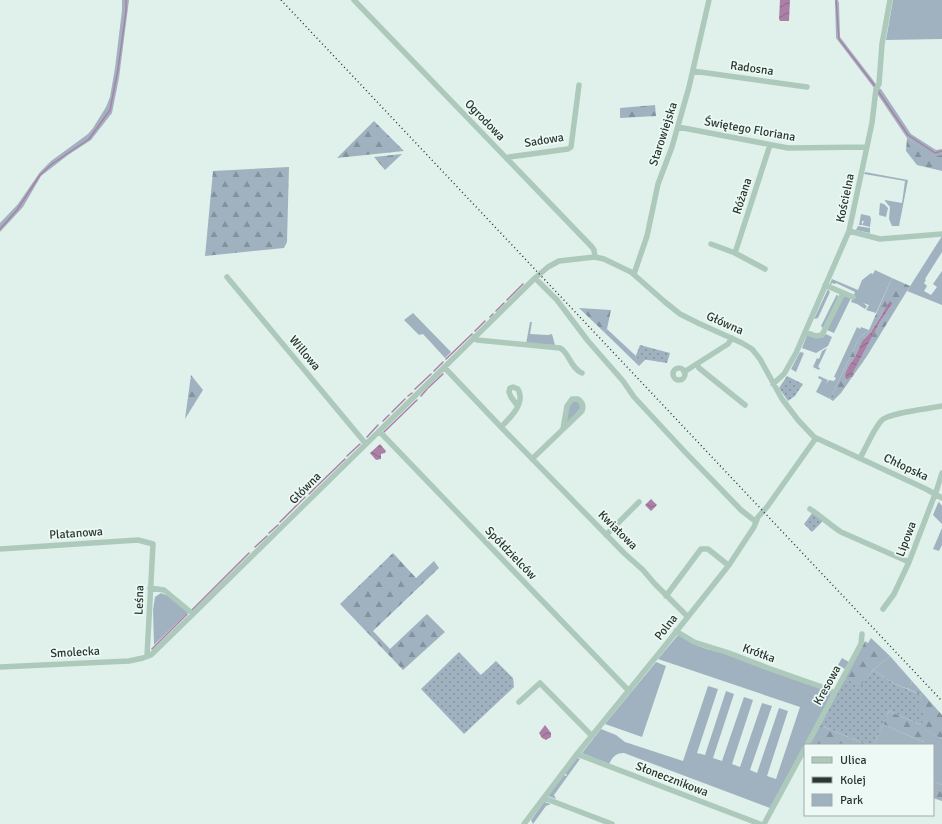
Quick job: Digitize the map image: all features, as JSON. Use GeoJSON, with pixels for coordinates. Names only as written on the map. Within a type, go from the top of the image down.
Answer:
{"type":"FeatureCollection","features":[{"type":"Feature","properties":{"kind":"street","name":"Ogrodowa"},"geometry":{"type":"LineString","coordinates":[[354,0],[592,247],[595,257]]}},
{"type":"Feature","properties":{"kind":"street","name":"Starowiejska"},"geometry":{"type":"LineString","coordinates":[[634,274],[647,236],[658,184],[678,127],[693,71],[709,0]]}},
{"type":"Feature","properties":{"kind":"street","name":"Kościelna"},"geometry":{"type":"LineString","coordinates":[[773,384],[787,370],[849,231],[872,123],[876,88],[879,84],[882,44],[890,0]]}},
{"type":"Feature","properties":{"kind":"street","name":"Radosna"},"geometry":{"type":"LineString","coordinates":[[693,71],[808,87]]}},
{"type":"Feature","properties":{"kind":"street","name":"Sadowa"},"geometry":{"type":"LineString","coordinates":[[507,158],[568,149],[571,147],[579,86]]}},
{"type":"Feature","properties":{"kind":"street","name":"Świętego Floriana"},"geometry":{"type":"LineString","coordinates":[[678,127],[788,148],[867,147]]}},
{"type":"Feature","properties":{"kind":"street","name":"Różana"},"geometry":{"type":"LineString","coordinates":[[735,253],[770,145]]}},
{"type":"Feature","properties":{"kind":"street"},"geometry":{"type":"LineString","coordinates":[[849,231],[880,239],[942,234]]}},
{"type":"Feature","properties":{"kind":"street"},"geometry":{"type":"LineString","coordinates":[[711,244],[735,253],[765,269]]}},
{"type":"Feature","properties":{"kind":"street","name":"Główna"},"geometry":{"type":"LineString","coordinates":[[149,655],[193,614],[535,278],[548,267],[559,261],[595,257],[607,260],[634,274],[676,311],[742,343],[754,351],[773,384],[805,429],[816,438],[860,458]]}},
{"type":"Feature","properties":{"kind":"street","name":"Willowa"},"geometry":{"type":"LineString","coordinates":[[227,277],[366,444]]}},
{"type":"Feature","properties":{"kind":"street"},"geometry":{"type":"LineString","coordinates":[[535,278],[562,306],[602,358],[623,381],[634,397],[741,510],[755,521]]}},
{"type":"Feature","properties":{"kind":"street"},"geometry":{"type":"LineString","coordinates":[[825,285],[853,297]]}},
{"type":"Feature","properties":{"kind":"street"},"geometry":{"type":"LineString","coordinates":[[805,332],[816,336],[822,335],[843,293]]}},
{"type":"Feature","properties":{"kind":"street"},"geometry":{"type":"LineString","coordinates":[[474,337],[478,340],[560,348],[564,351],[575,369],[582,373]]}},
{"type":"Feature","properties":{"kind":"street"},"geometry":{"type":"LineString","coordinates":[[684,372],[728,344],[732,338]]}},
{"type":"Feature","properties":{"kind":"street"},"geometry":{"type":"LineString","coordinates":[[697,364],[699,368],[745,405]]}},
{"type":"Feature","properties":{"kind":"street","name":"Kwiatowa"},"geometry":{"type":"LineString","coordinates":[[444,367],[606,535],[644,570],[666,596],[688,617]]}},
{"type":"Feature","properties":{"kind":"street"},"geometry":{"type":"LineString","coordinates":[[532,459],[563,429],[583,409],[582,403],[578,399],[572,399],[568,402],[563,429]]}},
{"type":"Feature","properties":{"kind":"street"},"geometry":{"type":"LineString","coordinates":[[501,427],[513,415],[517,405]]}},
{"type":"Feature","properties":{"kind":"street"},"geometry":{"type":"LineString","coordinates":[[860,458],[879,424],[885,418],[942,406]]}},
{"type":"Feature","properties":{"kind":"street","name":"Spółdzielców"},"geometry":{"type":"LineString","coordinates":[[379,431],[629,691]]}},
{"type":"Feature","properties":{"kind":"street","name":"Polna"},"geometry":{"type":"LineString","coordinates":[[526,824],[577,754],[629,691],[728,565],[754,527],[755,521],[767,507],[816,438]]}},
{"type":"Feature","properties":{"kind":"street","name":"Chłopska"},"geometry":{"type":"LineString","coordinates":[[860,458],[936,493],[942,498]]}},
{"type":"Feature","properties":{"kind":"street","name":"Lipowa"},"geometry":{"type":"LineString","coordinates":[[883,609],[894,594],[909,562],[936,493],[942,473]]}},
{"type":"Feature","properties":{"kind":"street"},"geometry":{"type":"LineString","coordinates":[[606,535],[639,502]]}},
{"type":"Feature","properties":{"kind":"street"},"geometry":{"type":"LineString","coordinates":[[810,509],[842,532],[909,562]]}},
{"type":"Feature","properties":{"kind":"street","name":"Platanowa"},"geometry":{"type":"LineString","coordinates":[[0,549],[138,540],[153,544]]}},
{"type":"Feature","properties":{"kind":"street","name":"Leśna"},"geometry":{"type":"LineString","coordinates":[[149,655],[150,588],[153,544]]}},
{"type":"Feature","properties":{"kind":"street"},"geometry":{"type":"LineString","coordinates":[[666,596],[703,548],[708,549],[728,565]]}},
{"type":"Feature","properties":{"kind":"street"},"geometry":{"type":"LineString","coordinates":[[150,588],[164,590],[193,614]]}},
{"type":"Feature","properties":{"kind":"street","name":"Krótka"},"geometry":{"type":"LineString","coordinates":[[676,631],[694,642],[729,653],[825,688],[834,693]]}},
{"type":"Feature","properties":{"kind":"street","name":"Kresowa"},"geometry":{"type":"LineString","coordinates":[[808,744],[861,644],[862,634]]}},
{"type":"Feature","properties":{"kind":"street","name":"Smolecka"},"geometry":{"type":"LineString","coordinates":[[0,667],[129,661],[149,655]]}},
{"type":"Feature","properties":{"kind":"street"},"geometry":{"type":"LineString","coordinates":[[519,702],[540,683],[592,736]]}},
{"type":"Feature","properties":{"kind":"street"},"geometry":{"type":"LineString","coordinates":[[764,824],[804,750]]}},
{"type":"Feature","properties":{"kind":"street","name":"Słonecznikowa"},"geometry":{"type":"LineString","coordinates":[[577,754],[760,824]]}},
{"type":"Feature","properties":{"kind":"street"},"geometry":{"type":"LineString","coordinates":[[544,798],[612,824]]}},
{"type":"Feature","properties":{"kind":"green space"},"geometry":{"type":"Polygon","coordinates":[[[122,0],[129,0],[119,78],[112,113],[91,140],[68,155],[41,176],[23,207],[0,232],[0,223],[18,204],[40,172],[51,161],[88,134],[106,107],[110,97],[115,68],[122,0]]]}},
{"type":"Feature","properties":{"kind":"green space"},"geometry":{"type":"Polygon","coordinates":[[[835,0],[838,0],[839,3],[840,37],[876,84],[874,88],[836,38],[835,0]]]}},
{"type":"Feature","properties":{"kind":"green space"},"geometry":{"type":"Polygon","coordinates":[[[893,0],[942,0],[942,39],[886,40],[893,0]]]}},
{"type":"Feature","properties":{"kind":"green space"},"geometry":{"type":"Polygon","coordinates":[[[878,88],[881,89],[911,134],[936,150],[942,149],[942,155],[934,157],[907,138],[876,92],[878,88]]]}},
{"type":"Feature","properties":{"kind":"green space"},"geometry":{"type":"Polygon","coordinates":[[[655,105],[656,116],[620,118],[620,108],[655,105]]]}},
{"type":"Feature","properties":{"kind":"green space"},"geometry":{"type":"Polygon","coordinates":[[[374,121],[404,151],[337,158],[374,121]]]}},
{"type":"Feature","properties":{"kind":"green space"},"geometry":{"type":"Polygon","coordinates":[[[907,138],[934,156],[942,155],[942,171],[917,165],[906,151],[907,138]]]}},
{"type":"Feature","properties":{"kind":"green space"},"geometry":{"type":"Polygon","coordinates":[[[402,154],[385,170],[374,157],[402,154]]]}},
{"type":"Feature","properties":{"kind":"green space"},"geometry":{"type":"Polygon","coordinates":[[[289,167],[287,242],[284,248],[205,256],[213,171],[289,167]]]}},
{"type":"Feature","properties":{"kind":"green space"},"geometry":{"type":"Polygon","coordinates":[[[865,172],[908,180],[899,226],[892,226],[889,219],[890,207],[885,200],[902,203],[905,181],[864,174],[865,172]]]}},
{"type":"Feature","properties":{"kind":"green space"},"geometry":{"type":"Polygon","coordinates":[[[880,203],[884,204],[888,208],[886,217],[879,215],[880,203]]]}},
{"type":"Feature","properties":{"kind":"green space"},"geometry":{"type":"Polygon","coordinates":[[[861,214],[870,216],[870,227],[859,225],[861,214]]]}},
{"type":"Feature","properties":{"kind":"green space"},"geometry":{"type":"Polygon","coordinates":[[[858,226],[870,228],[870,233],[856,230],[858,226]]]}},
{"type":"Feature","properties":{"kind":"green space"},"geometry":{"type":"Polygon","coordinates":[[[942,236],[942,252],[925,279],[926,280],[924,283],[927,286],[924,291],[931,295],[937,287],[933,284],[942,271],[942,305],[907,291],[942,236]]]}},
{"type":"Feature","properties":{"kind":"green space"},"geometry":{"type":"Polygon","coordinates":[[[875,270],[892,278],[876,313],[866,310],[869,305],[863,303],[867,306],[865,309],[851,302],[855,292],[836,283],[830,284],[832,279],[858,290],[862,280],[871,273],[873,274],[875,270]]]}},
{"type":"Feature","properties":{"kind":"green space"},"geometry":{"type":"Polygon","coordinates":[[[892,278],[910,286],[867,356],[841,393],[833,401],[830,399],[859,338],[869,330],[892,278]],[[892,304],[883,312],[871,332],[862,341],[845,374],[856,366],[880,322],[892,304]]]}},
{"type":"Feature","properties":{"kind":"green space"},"geometry":{"type":"Polygon","coordinates":[[[828,289],[830,292],[818,318],[814,319],[828,289]]]}},
{"type":"Feature","properties":{"kind":"green space"},"geometry":{"type":"Polygon","coordinates":[[[837,294],[838,297],[824,329],[821,326],[837,294]]]}},
{"type":"Feature","properties":{"kind":"green space"},"geometry":{"type":"Polygon","coordinates":[[[846,296],[851,298],[834,333],[827,330],[843,297],[846,296]]]}},
{"type":"Feature","properties":{"kind":"green space"},"geometry":{"type":"Polygon","coordinates":[[[579,308],[611,310],[607,329],[604,332],[579,308]]]}},
{"type":"Feature","properties":{"kind":"green space"},"geometry":{"type":"Polygon","coordinates":[[[413,313],[451,352],[445,358],[423,334],[419,335],[404,320],[413,313]]]}},
{"type":"Feature","properties":{"kind":"green space"},"geometry":{"type":"Polygon","coordinates":[[[530,322],[532,322],[530,334],[552,334],[555,345],[526,344],[530,322]]]}},
{"type":"Feature","properties":{"kind":"green space"},"geometry":{"type":"Polygon","coordinates":[[[857,327],[860,329],[861,327],[869,330],[859,338],[830,399],[816,392],[822,380],[818,378],[819,376],[828,380],[826,384],[829,380],[834,381],[836,378],[834,377],[857,327]]]}},
{"type":"Feature","properties":{"kind":"green space"},"geometry":{"type":"Polygon","coordinates":[[[607,329],[636,356],[635,358],[646,359],[639,366],[604,332],[607,329]]]}},
{"type":"Feature","properties":{"kind":"green space"},"geometry":{"type":"Polygon","coordinates":[[[826,334],[832,337],[828,346],[816,353],[802,348],[807,335],[824,336],[826,334]]]}},
{"type":"Feature","properties":{"kind":"green space"},"geometry":{"type":"Polygon","coordinates":[[[640,345],[670,353],[667,363],[635,358],[640,345]]]}},
{"type":"Feature","properties":{"kind":"green space"},"geometry":{"type":"Polygon","coordinates":[[[827,348],[818,367],[820,368],[819,370],[813,367],[817,358],[819,359],[822,351],[827,348]]]}},
{"type":"Feature","properties":{"kind":"green space"},"geometry":{"type":"Polygon","coordinates":[[[800,352],[804,353],[796,372],[791,369],[800,352]]]}},
{"type":"Feature","properties":{"kind":"green space"},"geometry":{"type":"Polygon","coordinates":[[[191,375],[203,390],[185,419],[191,375]]]}},
{"type":"Feature","properties":{"kind":"green space"},"geometry":{"type":"Polygon","coordinates":[[[787,376],[803,384],[795,396],[788,401],[779,388],[787,376]]]}},
{"type":"Feature","properties":{"kind":"green space"},"geometry":{"type":"Polygon","coordinates":[[[578,401],[581,408],[568,422],[566,421],[570,402],[578,401]]]}},
{"type":"Feature","properties":{"kind":"green space"},"geometry":{"type":"Polygon","coordinates":[[[939,502],[942,506],[942,524],[933,515],[939,502]]]}},
{"type":"Feature","properties":{"kind":"green space"},"geometry":{"type":"Polygon","coordinates":[[[813,512],[822,519],[822,522],[812,532],[804,524],[813,512]]]}},
{"type":"Feature","properties":{"kind":"green space"},"geometry":{"type":"Polygon","coordinates":[[[942,528],[942,545],[939,551],[933,549],[942,528]]]}},
{"type":"Feature","properties":{"kind":"green space"},"geometry":{"type":"Polygon","coordinates":[[[393,553],[416,578],[434,561],[439,568],[373,631],[390,649],[427,614],[445,632],[403,670],[340,604],[393,553]]]}},
{"type":"Feature","properties":{"kind":"green space"},"geometry":{"type":"Polygon","coordinates":[[[161,593],[168,596],[188,612],[154,645],[153,610],[155,597],[161,593]]]}},
{"type":"Feature","properties":{"kind":"green space"},"geometry":{"type":"Polygon","coordinates":[[[678,635],[696,645],[829,691],[831,696],[770,808],[624,753],[615,756],[609,764],[582,753],[601,729],[616,735],[625,742],[683,761],[708,686],[718,689],[697,753],[705,755],[726,691],[734,694],[713,758],[722,761],[744,697],[753,700],[732,764],[740,767],[762,703],[772,706],[750,770],[757,773],[779,708],[788,711],[767,776],[776,779],[800,707],[658,659],[678,635]]]}},
{"type":"Feature","properties":{"kind":"green space"},"geometry":{"type":"Polygon","coordinates":[[[871,638],[890,656],[873,670],[861,686],[844,679],[865,641],[868,643],[871,638]]]}},
{"type":"Feature","properties":{"kind":"green space"},"geometry":{"type":"Polygon","coordinates":[[[459,652],[481,675],[496,661],[513,678],[514,687],[464,734],[421,689],[459,652]]]}},
{"type":"Feature","properties":{"kind":"green space"},"geometry":{"type":"Polygon","coordinates":[[[890,656],[912,681],[908,689],[895,684],[873,670],[890,656]]]}},
{"type":"Feature","properties":{"kind":"green space"},"geometry":{"type":"Polygon","coordinates":[[[842,658],[849,662],[845,669],[838,665],[842,658]]]}},
{"type":"Feature","properties":{"kind":"green space"},"geometry":{"type":"Polygon","coordinates":[[[656,662],[666,666],[642,737],[605,724],[656,662]]]}},
{"type":"Feature","properties":{"kind":"green space"},"geometry":{"type":"Polygon","coordinates":[[[873,670],[895,684],[922,695],[916,709],[926,714],[921,725],[889,711],[874,744],[866,744],[819,725],[844,679],[861,685],[873,670]]]}},
{"type":"Feature","properties":{"kind":"green space"},"geometry":{"type":"Polygon","coordinates":[[[912,681],[942,715],[942,739],[929,732],[923,742],[883,724],[889,711],[921,725],[915,709],[922,695],[908,689],[912,681]]]}},
{"type":"Feature","properties":{"kind":"green space"},"geometry":{"type":"Polygon","coordinates":[[[883,724],[923,742],[928,731],[942,739],[942,785],[934,781],[934,744],[874,744],[883,724]]]}},
{"type":"Feature","properties":{"kind":"green space"},"geometry":{"type":"Polygon","coordinates":[[[819,725],[866,744],[810,744],[819,725]]]}},
{"type":"Feature","properties":{"kind":"green space"},"geometry":{"type":"Polygon","coordinates":[[[577,758],[580,759],[554,795],[556,799],[548,796],[564,775],[567,775],[565,773],[577,758]]]}},
{"type":"Feature","properties":{"kind":"green space"},"geometry":{"type":"Polygon","coordinates":[[[934,781],[942,785],[942,801],[934,798],[934,781]]]}},
{"type":"Feature","properties":{"kind":"green space"},"geometry":{"type":"Polygon","coordinates":[[[544,802],[551,804],[546,806],[533,824],[531,820],[544,802]]]}},
{"type":"Feature","properties":{"kind":"water"},"geometry":{"type":"Polygon","coordinates":[[[780,0],[790,0],[789,21],[780,21],[779,19],[780,0]]]}},
{"type":"Feature","properties":{"kind":"water"},"geometry":{"type":"Polygon","coordinates":[[[890,301],[892,304],[880,322],[851,376],[846,379],[845,374],[862,341],[871,332],[890,301]]]}},
{"type":"Feature","properties":{"kind":"water"},"geometry":{"type":"Polygon","coordinates":[[[380,444],[386,451],[385,453],[381,454],[381,459],[376,460],[370,453],[380,444]]]}},
{"type":"Feature","properties":{"kind":"water"},"geometry":{"type":"Polygon","coordinates":[[[651,499],[657,505],[651,511],[645,505],[651,499]]]}},
{"type":"Feature","properties":{"kind":"water"},"geometry":{"type":"Polygon","coordinates":[[[545,725],[551,733],[551,737],[546,740],[542,738],[539,733],[545,725]]]}},
{"type":"Feature","properties":{"kind":"waterway"},"geometry":{"type":"LineString","coordinates":[[0,229],[17,210],[40,175],[52,164],[89,139],[110,110],[118,69],[126,11],[126,0]]}},
{"type":"Feature","properties":{"kind":"waterway"},"geometry":{"type":"LineString","coordinates":[[836,0],[839,39],[875,86]]}},
{"type":"Feature","properties":{"kind":"waterway"},"geometry":{"type":"LineString","coordinates":[[878,91],[908,135],[935,153],[942,151]]}},
{"type":"Feature","properties":{"kind":"waterway"},"geometry":{"type":"LineString","coordinates":[[507,300],[523,284]]}},
{"type":"Feature","properties":{"kind":"waterway"},"geometry":{"type":"LineString","coordinates":[[496,311],[504,303]]}},
{"type":"Feature","properties":{"kind":"waterway"},"geometry":{"type":"LineString","coordinates":[[490,317],[493,314]]}},
{"type":"Feature","properties":{"kind":"waterway"},"geometry":{"type":"LineString","coordinates":[[475,331],[485,321]]}},
{"type":"Feature","properties":{"kind":"waterway"},"geometry":{"type":"LineString","coordinates":[[446,359],[472,334]]}},
{"type":"Feature","properties":{"kind":"waterway"},"geometry":{"type":"LineString","coordinates":[[434,371],[443,362]]}},
{"type":"Feature","properties":{"kind":"waterway"},"geometry":{"type":"LineString","coordinates":[[415,389],[431,374]]}},
{"type":"Feature","properties":{"kind":"waterway"},"geometry":{"type":"LineString","coordinates":[[428,388],[443,374]]}},
{"type":"Feature","properties":{"kind":"waterway"},"geometry":{"type":"LineString","coordinates":[[421,396],[427,389]]}},
{"type":"Feature","properties":{"kind":"waterway"},"geometry":{"type":"LineString","coordinates":[[408,396],[412,393]]}},
{"type":"Feature","properties":{"kind":"waterway"},"geometry":{"type":"LineString","coordinates":[[392,412],[405,399]]}},
{"type":"Feature","properties":{"kind":"waterway"},"geometry":{"type":"LineString","coordinates":[[384,432],[417,400]]}},
{"type":"Feature","properties":{"kind":"waterway"},"geometry":{"type":"LineString","coordinates":[[383,421],[389,415]]}},
{"type":"Feature","properties":{"kind":"waterway"},"geometry":{"type":"LineString","coordinates":[[367,437],[378,425]]}},
{"type":"Feature","properties":{"kind":"waterway"},"geometry":{"type":"LineString","coordinates":[[347,456],[360,444]]}},
{"type":"Feature","properties":{"kind":"waterway"},"geometry":{"type":"LineString","coordinates":[[317,486],[345,459]]}},
{"type":"Feature","properties":{"kind":"waterway"},"geometry":{"type":"LineString","coordinates":[[309,494],[316,487]]}},
{"type":"Feature","properties":{"kind":"waterway"},"geometry":{"type":"LineString","coordinates":[[280,522],[305,497]]}},
{"type":"Feature","properties":{"kind":"waterway"},"geometry":{"type":"LineString","coordinates":[[269,533],[278,525]]}},
{"type":"Feature","properties":{"kind":"waterway"},"geometry":{"type":"LineString","coordinates":[[255,547],[267,536]]}},
{"type":"Feature","properties":{"kind":"waterway"},"geometry":{"type":"LineString","coordinates":[[192,610],[249,553]]}},
{"type":"Feature","properties":{"kind":"waterway"},"geometry":{"type":"LineString","coordinates":[[152,649],[187,614]]}},
{"type":"Feature","properties":{"kind":"railway"},"geometry":{"type":"LineString","coordinates":[[281,0],[942,701]]}}]}
